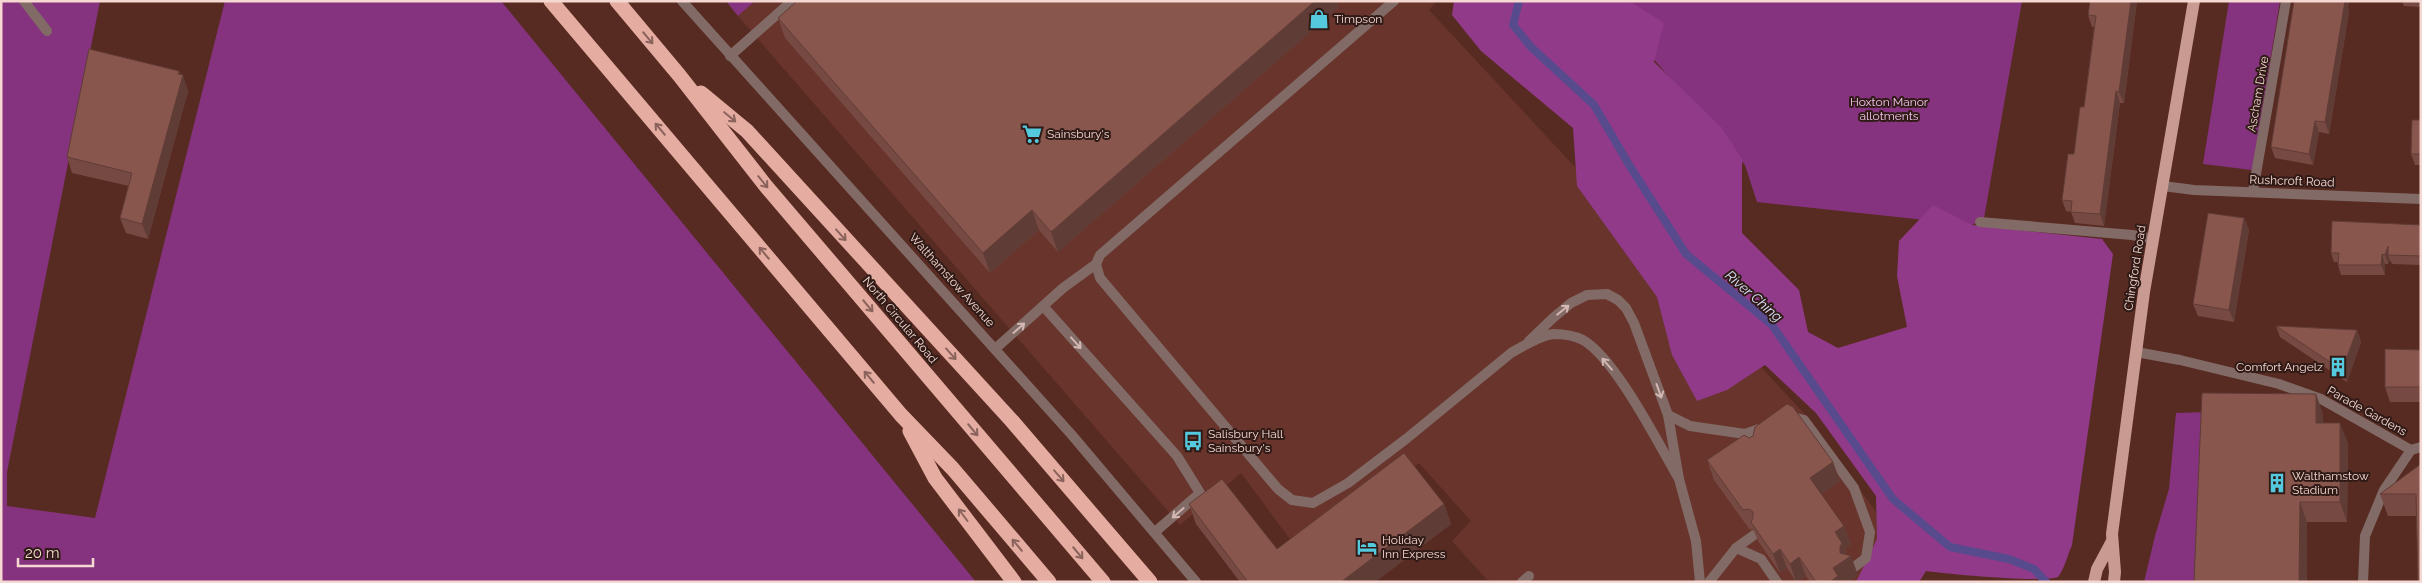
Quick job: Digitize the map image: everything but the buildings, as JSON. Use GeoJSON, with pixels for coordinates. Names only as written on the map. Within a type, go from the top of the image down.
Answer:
{"type":"FeatureCollection","features":[{"type":"Feature","properties":{"kind":"highway"},"geometry":{"type":"LineString","coordinates":[[551,1],[901,415],[953,469],[1049,582]]}},
{"type":"Feature","properties":{"kind":"highway"},"geometry":{"type":"LineString","coordinates":[[617,1],[679,74],[747,131],[1012,421],[1150,582]]}},
{"type":"Feature","properties":{"kind":"highway","name":"North Circular Road"},"geometry":{"type":"LineString","coordinates":[[679,74],[765,185],[1103,582]]}},
{"type":"Feature","properties":{"kind":"highway"},"geometry":{"type":"LineString","coordinates":[[901,415],[935,478],[1014,582]]}},
{"type":"Feature","properties":{"kind":"main road","name":"Chingford Road"},"geometry":{"type":"LineString","coordinates":[[2114,582],[2112,540],[2136,352],[2194,1]]}},
{"type":"Feature","properties":{"kind":"main road","name":"Chingford Road"},"geometry":{"type":"LineString","coordinates":[[2094,582],[2097,569],[2112,540]]}},
{"type":"Feature","properties":{"kind":"street"},"geometry":{"type":"LineString","coordinates":[[24,1],[48,31]]}},
{"type":"Feature","properties":{"kind":"street","name":"Walthamstow Avenue"},"geometry":{"type":"LineString","coordinates":[[682,1],[995,349],[1156,532],[1196,582]]}},
{"type":"Feature","properties":{"kind":"street"},"geometry":{"type":"LineString","coordinates":[[730,56],[792,1]]}},
{"type":"Feature","properties":{"kind":"street"},"geometry":{"type":"LineString","coordinates":[[995,349],[1063,288],[1096,264],[1100,255],[1394,1]]}},
{"type":"Feature","properties":{"kind":"street","name":"Ascham Drive"},"geometry":{"type":"LineString","coordinates":[[2253,191],[2286,1]]}},
{"type":"Feature","properties":{"kind":"street","name":"Rushcroft Road"},"geometry":{"type":"LineString","coordinates":[[2163,186],[2194,190],[2421,199]]}},
{"type":"Feature","properties":{"kind":"street"},"geometry":{"type":"LineString","coordinates":[[1980,222],[2132,235],[2153,240]]}},
{"type":"Feature","properties":{"kind":"street"},"geometry":{"type":"LineString","coordinates":[[1096,264],[1100,278],[1278,490],[1292,500],[1313,503],[1348,482],[1511,353],[1552,334],[1583,340],[1593,348],[1622,383],[1679,479]]}},
{"type":"Feature","properties":{"kind":"street"},"geometry":{"type":"LineString","coordinates":[[1527,344],[1553,318],[1587,295],[1599,293],[1613,297],[1626,308],[1634,322],[1668,415],[1679,479],[1696,541],[1700,582]]}},
{"type":"Feature","properties":{"kind":"street"},"geometry":{"type":"LineString","coordinates":[[1044,307],[1177,456],[1200,493],[1156,532]]}},
{"type":"Feature","properties":{"kind":"street","name":"Parade Gardens"},"geometry":{"type":"LineString","coordinates":[[2136,352],[2180,360],[2279,384],[2321,399],[2416,448],[2384,490],[2365,536],[2363,582]]}},
{"type":"Feature","properties":{"kind":"street"},"geometry":{"type":"LineString","coordinates":[[1668,415],[1690,426],[1745,434],[1793,416],[1804,420],[1854,488],[1870,532],[1866,558],[1853,568]]}},
{"type":"Feature","properties":{"kind":"street"},"geometry":{"type":"LineString","coordinates":[[1745,434],[1756,450]]}},
{"type":"Feature","properties":{"kind":"street"},"geometry":{"type":"LineString","coordinates":[[1709,582],[1736,548],[1754,535]]}},
{"type":"Feature","properties":{"kind":"street"},"geometry":{"type":"LineString","coordinates":[[1736,548],[1761,559],[1777,582]]}},
{"type":"Feature","properties":{"kind":"shaded area"},"geometry":{"type":"Polygon","coordinates":[[[755,1],[1437,1],[1429,10],[1812,422],[1878,515],[1878,582],[1489,582],[1452,541],[1471,521],[1419,463],[1301,554],[1241,473],[1180,525],[738,16],[755,1]]]}},
{"type":"Feature","properties":{"kind":"shaded area"},"geometry":{"type":"Polygon","coordinates":[[[1454,1],[1629,1],[1664,23],[1654,62],[1721,127],[1742,159],[1742,233],[1799,290],[1808,332],[1838,348],[1907,327],[1897,276],[1899,241],[1933,205],[1972,225],[2102,239],[2113,254],[2072,545],[2058,577],[2049,579],[2015,579],[1926,571],[1919,582],[1856,582],[1877,539],[1876,496],[1816,413],[1765,365],[1727,390],[1697,401],[1672,355],[1657,297],[1577,186],[1573,128],[1481,51],[1452,15],[1454,1]]]}},
{"type":"Feature","properties":{"kind":"green space"},"geometry":{"type":"Polygon","coordinates":[[[1,1],[100,1],[7,472],[7,506],[95,518],[225,1],[501,1],[976,582],[1,582],[1,1]]]}},
{"type":"Feature","properties":{"kind":"green space"},"geometry":{"type":"Polygon","coordinates":[[[726,1],[755,1],[738,16],[726,1]]]}},
{"type":"Feature","properties":{"kind":"green space","name":"Hoxton Manor allotments"},"geometry":{"type":"Polygon","coordinates":[[[1610,1],[2022,1],[1984,218],[1972,225],[1757,202],[1745,165],[1620,20],[1610,1]]]}},
{"type":"Feature","properties":{"kind":"green space"},"geometry":{"type":"Polygon","coordinates":[[[2229,1],[2280,1],[2252,170],[2203,164],[2229,1]]]}},
{"type":"Feature","properties":{"kind":"green space"},"geometry":{"type":"Polygon","coordinates":[[[2209,412],[2202,582],[2144,582],[2169,489],[2176,413],[2209,412]]]}},
{"type":"Feature","properties":{"kind":"waterway","name":"River Ching"},"geometry":{"type":"LineString","coordinates":[[1519,1],[1513,25],[1531,47],[1594,105],[1631,168],[1686,254],[1772,325],[1893,499],[1950,547],[2009,559],[2034,569],[2046,582]]}},
{"type":"Feature","properties":{"kind":"place","name":"Timpson"},"geometry":{"type":"Point","coordinates":[1319,19]}},
{"type":"Feature","properties":{"kind":"place","name":"Sainsbury's"},"geometry":{"type":"Point","coordinates":[1032,134]}},
{"type":"Feature","properties":{"kind":"place","name":"Comfort Angelz"},"geometry":{"type":"Point","coordinates":[2338,367]}},
{"type":"Feature","properties":{"kind":"place","name":"Salisbury Hall Sainsbury's"},"geometry":{"type":"Point","coordinates":[1193,441]}},
{"type":"Feature","properties":{"kind":"place","name":"Walthamstow Stadium"},"geometry":{"type":"Point","coordinates":[2277,483]}},
{"type":"Feature","properties":{"kind":"place","name":"Holiday Inn Express"},"geometry":{"type":"Point","coordinates":[1367,547]}}]}
